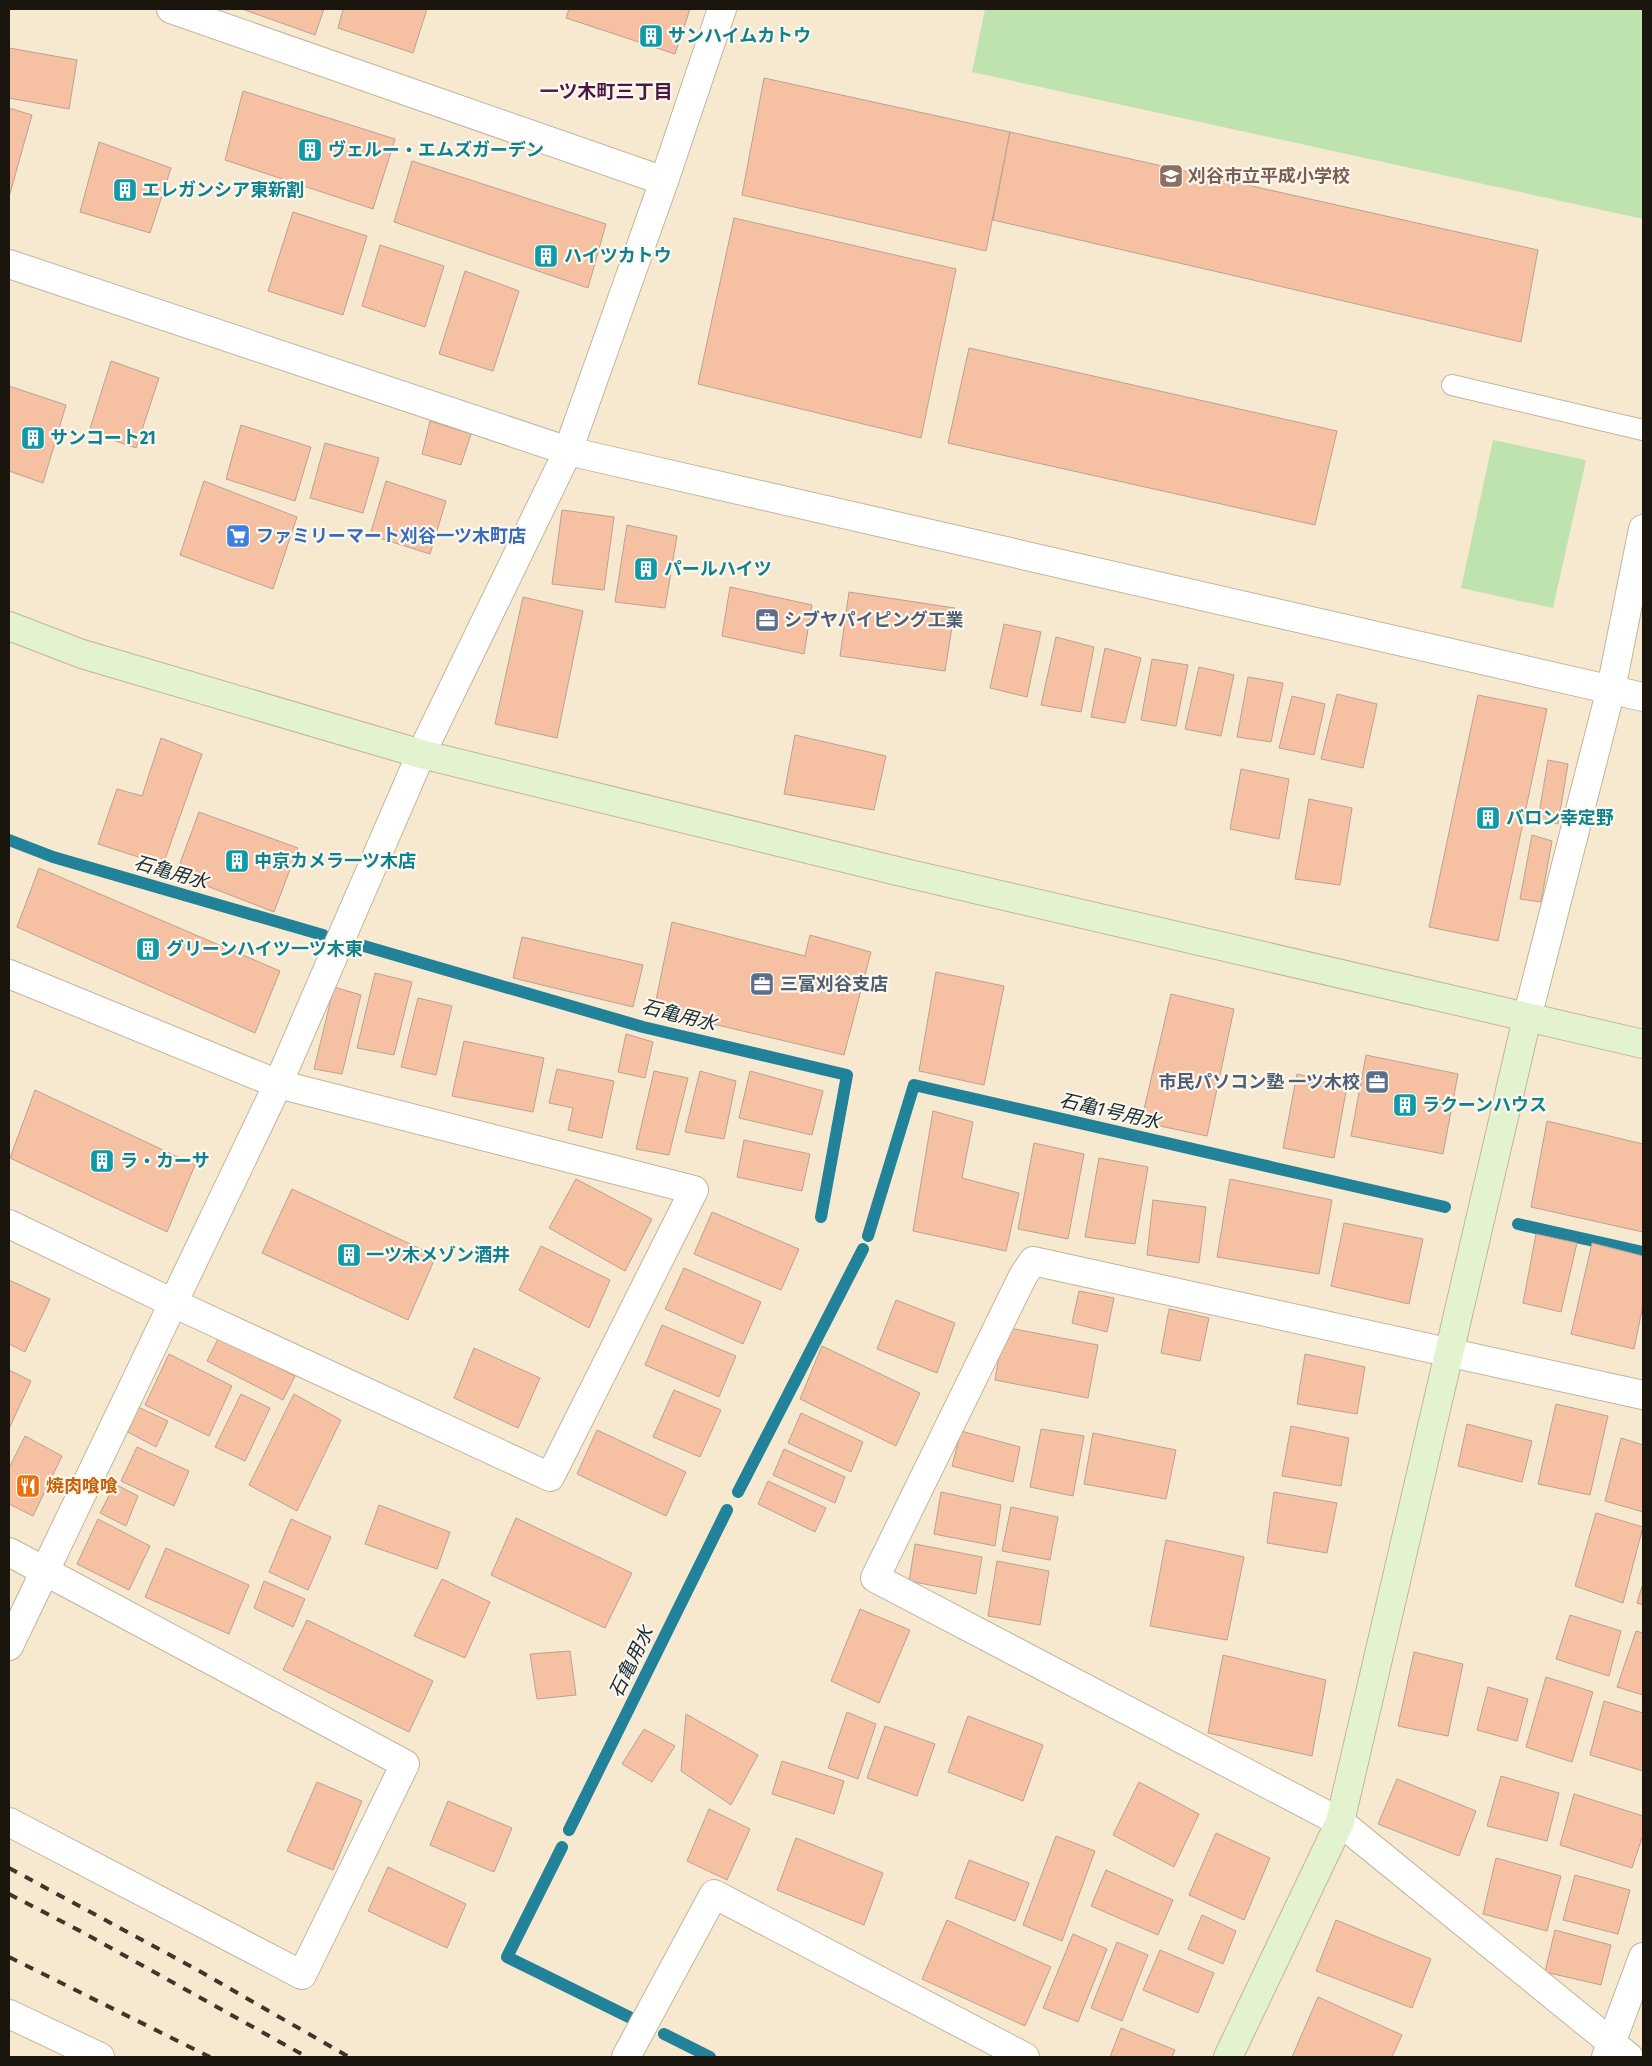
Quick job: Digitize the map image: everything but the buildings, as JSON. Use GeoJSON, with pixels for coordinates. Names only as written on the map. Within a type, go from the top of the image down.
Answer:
{"type":"FeatureCollection","features":[{"type":"Feature","properties":{"kind":"street"},"geometry":{"type":"LineString","coordinates":[[171,9],[664,181]]}},
{"type":"Feature","properties":{"kind":"street"},"geometry":{"type":"LineString","coordinates":[[9,1646],[278,1084],[421,754],[568,451],[664,181],[722,9]]}},
{"type":"Feature","properties":{"kind":"street"},"geometry":{"type":"LineString","coordinates":[[9,264],[568,451],[1643,697]]}},
{"type":"Feature","properties":{"kind":"street"},"geometry":{"type":"LineString","coordinates":[[1228,2057],[1340,1822],[1527,1018],[1611,689],[1643,529]]}},
{"type":"Feature","properties":{"kind":"street"},"geometry":{"type":"LineString","coordinates":[[9,626],[82,654],[421,754],[897,871],[1643,1044]]}},
{"type":"Feature","properties":{"kind":"street"},"geometry":{"type":"LineString","coordinates":[[9,974],[278,1084],[694,1190],[550,1477],[9,1224]]}},
{"type":"Feature","properties":{"kind":"street"},"geometry":{"type":"LineString","coordinates":[[1643,1395],[1449,1354],[1033,1261],[1023,1276],[875,1578],[1340,1822],[1615,2053],[1643,1957]]}},
{"type":"Feature","properties":{"kind":"street"},"geometry":{"type":"LineString","coordinates":[[9,1552],[405,1764],[302,1975],[9,1822]]}},
{"type":"Feature","properties":{"kind":"street"},"geometry":{"type":"LineString","coordinates":[[626,2057],[714,1894],[1026,2057]]}},
{"type":"Feature","properties":{"kind":"street"},"geometry":{"type":"LineString","coordinates":[[9,2014],[100,2057]]}},
{"type":"Feature","properties":{"kind":"lane"},"geometry":{"type":"LineString","coordinates":[[1452,385],[1643,430]]}},
{"type":"Feature","properties":{"kind":"green space"},"geometry":{"type":"Polygon","coordinates":[[[985,9],[1643,9],[1643,219],[972,72],[985,9]]]}},
{"type":"Feature","properties":{"kind":"green space"},"geometry":{"type":"Polygon","coordinates":[[[1493,440],[1586,460],[1553,608],[1461,588],[1493,440]]]}},
{"type":"Feature","properties":{"kind":"waterway","name":"石亀用水"},"geometry":{"type":"LineString","coordinates":[[9,840],[53,857],[323,935]]}},
{"type":"Feature","properties":{"kind":"waterway","name":"石亀用水"},"geometry":{"type":"LineString","coordinates":[[364,946],[643,1027],[847,1075],[821,1217]]}},
{"type":"Feature","properties":{"kind":"waterway","name":"石亀1号用水"},"geometry":{"type":"LineString","coordinates":[[868,1236],[914,1085],[1445,1207]]}},
{"type":"Feature","properties":{"kind":"waterway","name":"石亀1号用水"},"geometry":{"type":"LineString","coordinates":[[1518,1224],[1643,1252]]}},
{"type":"Feature","properties":{"kind":"waterway","name":"石亀用水"},"geometry":{"type":"LineString","coordinates":[[738,1492],[863,1249]]}},
{"type":"Feature","properties":{"kind":"waterway","name":"石亀用水"},"geometry":{"type":"LineString","coordinates":[[569,1830],[727,1510]]}},
{"type":"Feature","properties":{"kind":"waterway","name":"石亀用水"},"geometry":{"type":"LineString","coordinates":[[562,1847],[507,1957],[629,2017]]}},
{"type":"Feature","properties":{"kind":"waterway","name":"石亀用水"},"geometry":{"type":"LineString","coordinates":[[664,2034],[710,2057]]}},
{"type":"Feature","properties":{"kind":"railway"},"geometry":{"type":"LineString","coordinates":[[9,1868],[194,1968],[349,2057]]}},
{"type":"Feature","properties":{"kind":"railway"},"geometry":{"type":"LineString","coordinates":[[9,1894],[84,1933],[307,2057]]}},
{"type":"Feature","properties":{"kind":"railway"},"geometry":{"type":"LineString","coordinates":[[9,1957],[210,2057]]}},
{"type":"Feature","properties":{"kind":"place","name":"サンハイムカトウ"},"geometry":{"type":"Point","coordinates":[651,36]}},
{"type":"Feature","properties":{"kind":"place","name":"ヴェルー・エムズガーデン"},"geometry":{"type":"Point","coordinates":[310,150]}},
{"type":"Feature","properties":{"kind":"place","name":"刈谷市立平成小学校"},"geometry":{"type":"Point","coordinates":[1171,176]}},
{"type":"Feature","properties":{"kind":"place","name":"エレガンシア東新割"},"geometry":{"type":"Point","coordinates":[125,190]}},
{"type":"Feature","properties":{"kind":"place","name":"ハイツカトウ"},"geometry":{"type":"Point","coordinates":[546,256]}},
{"type":"Feature","properties":{"kind":"place","name":"サンコート21"},"geometry":{"type":"Point","coordinates":[33,438]}},
{"type":"Feature","properties":{"kind":"place","name":"ファミリーマート刈谷一ツ木町店"},"geometry":{"type":"Point","coordinates":[238,536]}},
{"type":"Feature","properties":{"kind":"place","name":"パールハイツ"},"geometry":{"type":"Point","coordinates":[646,569]}},
{"type":"Feature","properties":{"kind":"place","name":"シブヤパイピング工業"},"geometry":{"type":"Point","coordinates":[767,620]}},
{"type":"Feature","properties":{"kind":"place","name":"バロン幸定野"},"geometry":{"type":"Point","coordinates":[1488,818]}},
{"type":"Feature","properties":{"kind":"place","name":"中京カメラ一ツ木店"},"geometry":{"type":"Point","coordinates":[237,861]}},
{"type":"Feature","properties":{"kind":"place","name":"グリーンハイツ一ツ木東"},"geometry":{"type":"Point","coordinates":[148,949]}},
{"type":"Feature","properties":{"kind":"place","name":"三富刈谷支店"},"geometry":{"type":"Point","coordinates":[762,984]}},
{"type":"Feature","properties":{"kind":"place","name":"市民パソコン塾 一ツ木校"},"geometry":{"type":"Point","coordinates":[1377,1082]}},
{"type":"Feature","properties":{"kind":"place","name":"ラクーンハウス"},"geometry":{"type":"Point","coordinates":[1405,1105]}},
{"type":"Feature","properties":{"kind":"place","name":"ラ・カーサ"},"geometry":{"type":"Point","coordinates":[102,1161]}},
{"type":"Feature","properties":{"kind":"place","name":"一ツ木メゾン酒井"},"geometry":{"type":"Point","coordinates":[349,1255]}},
{"type":"Feature","properties":{"kind":"place","name":"焼肉喰喰"},"geometry":{"type":"Point","coordinates":[28,1486]}},
{"type":"Feature","properties":{"kind":"district","name":"一ツ木町三丁目"},"geometry":{"type":"Point","coordinates":[606,91]}}]}
